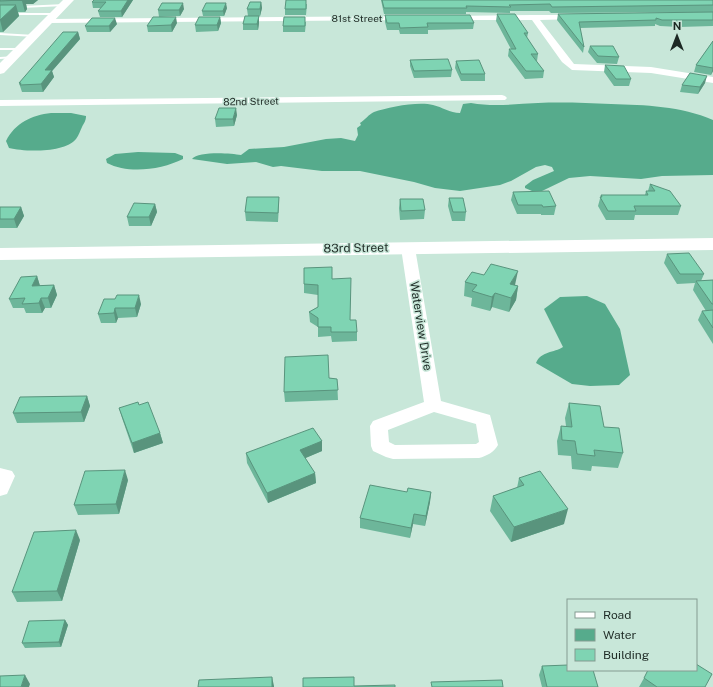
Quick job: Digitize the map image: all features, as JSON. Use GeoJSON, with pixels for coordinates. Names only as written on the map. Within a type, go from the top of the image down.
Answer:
{"type":"FeatureCollection","features":[{"type":"Feature","properties":{"kind":"street"},"geometry":{"type":"LineString","coordinates":[[0,70],[53,18],[66,2]]}},
{"type":"Feature","properties":{"kind":"street"},"geometry":{"type":"LineString","coordinates":[[442,18],[589,16]]}},
{"type":"Feature","properties":{"kind":"street"},"geometry":{"type":"LineString","coordinates":[[534,17],[565,60],[572,67],[651,70],[713,80]]}},
{"type":"Feature","properties":{"kind":"street","name":"81st Street"},"geometry":{"type":"LineString","coordinates":[[53,18],[419,18]]}},
{"type":"Feature","properties":{"kind":"street","name":"82nd Street"},"geometry":{"type":"LineString","coordinates":[[0,103],[502,98]]}},
{"type":"Feature","properties":{"kind":"street","name":"83rd Street"},"geometry":{"type":"LineString","coordinates":[[0,254],[713,244]]}},
{"type":"Feature","properties":{"kind":"street","name":"Waterview Drive"},"geometry":{"type":"LineString","coordinates":[[408,248],[433,405]]}},
{"type":"Feature","properties":{"kind":"street"},"geometry":{"type":"LineString","coordinates":[[433,405],[484,420],[489,445],[479,451],[408,452],[393,452],[380,446],[379,426],[433,405]]}},
{"type":"Feature","properties":{"kind":"lane"},"geometry":{"type":"LineString","coordinates":[[0,8],[66,2]]}},
{"type":"Feature","properties":{"kind":"lane"},"geometry":{"type":"LineString","coordinates":[[0,14],[53,18]]}},
{"type":"Feature","properties":{"kind":"lane"},"geometry":{"type":"LineString","coordinates":[[0,34],[35,36]]}},
{"type":"Feature","properties":{"kind":"lane"},"geometry":{"type":"LineString","coordinates":[[0,49],[22,49]]}},
{"type":"Feature","properties":{"kind":"lane"},"geometry":{"type":"LineString","coordinates":[[0,58],[13,58]]}},
{"type":"Feature","properties":{"kind":"water"},"geometry":{"type":"Polygon","coordinates":[[[471,103],[496,105],[584,103],[637,105],[676,109],[701,115],[713,120],[713,175],[662,176],[641,179],[590,176],[569,178],[542,191],[532,191],[525,188],[525,186],[533,180],[554,171],[552,167],[545,165],[536,167],[511,181],[500,185],[460,191],[435,188],[414,182],[360,171],[322,171],[281,166],[273,167],[256,162],[227,164],[192,159],[195,156],[207,154],[222,153],[241,155],[249,149],[284,147],[326,139],[341,138],[355,141],[358,135],[357,128],[361,125],[360,123],[374,112],[387,108],[412,104],[427,104],[460,113],[463,104],[471,103]]]}},
{"type":"Feature","properties":{"kind":"water"},"geometry":{"type":"Polygon","coordinates":[[[51,113],[71,113],[86,116],[85,122],[79,134],[71,144],[54,149],[34,151],[9,148],[6,141],[14,129],[31,118],[51,113]]]}},
{"type":"Feature","properties":{"kind":"water"},"geometry":{"type":"Polygon","coordinates":[[[138,152],[175,153],[183,156],[183,159],[165,166],[145,169],[125,169],[107,163],[106,159],[115,154],[138,152]]]}},
{"type":"Feature","properties":{"kind":"water"},"geometry":{"type":"Polygon","coordinates":[[[587,296],[605,304],[620,329],[630,375],[619,385],[590,386],[572,384],[536,363],[544,354],[563,347],[544,309],[560,297],[587,296]]]}},
{"type":"Feature","properties":{"kind":"building"},"geometry":{"type":"Polygon","coordinates":[[[0,0],[22,0],[0,1],[0,0]]]}},
{"type":"Feature","properties":{"kind":"building"},"geometry":{"type":"Polygon","coordinates":[[[94,0],[128,0],[121,11],[98,11],[106,2],[92,2],[94,0]]]}},
{"type":"Feature","properties":{"kind":"building"},"geometry":{"type":"Polygon","coordinates":[[[286,0],[306,0],[306,9],[285,9],[286,0]]]}},
{"type":"Feature","properties":{"kind":"building"},"geometry":{"type":"Polygon","coordinates":[[[382,0],[713,0],[713,5],[552,7],[550,4],[509,5],[511,7],[466,6],[467,8],[384,8],[382,0]]]}},
{"type":"Feature","properties":{"kind":"building"},"geometry":{"type":"Polygon","coordinates":[[[250,2],[261,2],[260,9],[247,9],[250,2]]]}},
{"type":"Feature","properties":{"kind":"building"},"geometry":{"type":"Polygon","coordinates":[[[162,3],[183,3],[179,10],[158,10],[162,3]]]}},
{"type":"Feature","properties":{"kind":"building"},"geometry":{"type":"Polygon","coordinates":[[[206,3],[226,3],[223,11],[202,11],[206,3]]]}},
{"type":"Feature","properties":{"kind":"building"},"geometry":{"type":"Polygon","coordinates":[[[0,5],[16,5],[0,20],[0,5]]]}},
{"type":"Feature","properties":{"kind":"building"},"geometry":{"type":"Polygon","coordinates":[[[713,12],[713,20],[662,20],[656,18],[656,20],[579,22],[584,47],[558,14],[713,12]]]}},
{"type":"Feature","properties":{"kind":"building"},"geometry":{"type":"Polygon","coordinates":[[[497,14],[515,14],[528,33],[524,33],[538,54],[531,54],[544,71],[526,71],[509,49],[516,49],[497,14]]]}},
{"type":"Feature","properties":{"kind":"building"},"geometry":{"type":"Polygon","coordinates":[[[385,15],[470,15],[474,23],[427,23],[428,27],[400,28],[399,23],[387,23],[385,15]]]}},
{"type":"Feature","properties":{"kind":"building"},"geometry":{"type":"Polygon","coordinates":[[[245,16],[259,16],[257,24],[243,24],[245,16]]]}},
{"type":"Feature","properties":{"kind":"building"},"geometry":{"type":"Polygon","coordinates":[[[153,17],[176,17],[171,25],[147,26],[153,17]]]}},
{"type":"Feature","properties":{"kind":"building"},"geometry":{"type":"Polygon","coordinates":[[[199,17],[220,17],[217,25],[195,25],[199,17]]]}},
{"type":"Feature","properties":{"kind":"building"},"geometry":{"type":"Polygon","coordinates":[[[284,17],[305,17],[305,26],[283,26],[284,17]]]}},
{"type":"Feature","properties":{"kind":"building"},"geometry":{"type":"Polygon","coordinates":[[[92,18],[115,18],[109,26],[85,26],[92,18]]]}},
{"type":"Feature","properties":{"kind":"building"},"geometry":{"type":"Polygon","coordinates":[[[63,32],[78,32],[45,70],[52,70],[41,84],[20,85],[21,83],[19,83],[63,32]]]}},
{"type":"Feature","properties":{"kind":"building"},"geometry":{"type":"Polygon","coordinates":[[[713,41],[713,68],[696,65],[713,41]]]}},
{"type":"Feature","properties":{"kind":"building"},"geometry":{"type":"Polygon","coordinates":[[[590,46],[613,46],[619,57],[598,56],[590,46]]]}},
{"type":"Feature","properties":{"kind":"building"},"geometry":{"type":"Polygon","coordinates":[[[448,59],[452,70],[414,71],[410,60],[448,59]]]}},
{"type":"Feature","properties":{"kind":"building"},"geometry":{"type":"Polygon","coordinates":[[[479,60],[485,74],[461,74],[456,61],[479,60]]]}},
{"type":"Feature","properties":{"kind":"building"},"geometry":{"type":"Polygon","coordinates":[[[605,65],[624,66],[631,79],[616,79],[605,65]]]}},
{"type":"Feature","properties":{"kind":"building"},"geometry":{"type":"Polygon","coordinates":[[[690,73],[707,76],[700,87],[682,85],[690,73]]]}},
{"type":"Feature","properties":{"kind":"building"},"geometry":{"type":"Polygon","coordinates":[[[219,108],[236,108],[233,119],[215,119],[219,108]]]}},
{"type":"Feature","properties":{"kind":"building"},"geometry":{"type":"Polygon","coordinates":[[[650,184],[670,191],[681,206],[634,206],[636,211],[608,211],[600,197],[602,197],[601,195],[648,195],[646,191],[655,191],[650,184]]]}},
{"type":"Feature","properties":{"kind":"building"},"geometry":{"type":"Polygon","coordinates":[[[549,191],[556,206],[543,207],[542,205],[518,205],[513,192],[549,191]]]}},
{"type":"Feature","properties":{"kind":"building"},"geometry":{"type":"Polygon","coordinates":[[[247,197],[279,197],[278,213],[245,212],[247,197]]]}},
{"type":"Feature","properties":{"kind":"building"},"geometry":{"type":"Polygon","coordinates":[[[449,198],[463,198],[466,212],[453,212],[449,198]]]}},
{"type":"Feature","properties":{"kind":"building"},"geometry":{"type":"Polygon","coordinates":[[[400,199],[423,199],[425,210],[401,211],[400,199]]]}},
{"type":"Feature","properties":{"kind":"building"},"geometry":{"type":"Polygon","coordinates":[[[134,203],[155,204],[149,217],[127,217],[134,203]]]}},
{"type":"Feature","properties":{"kind":"building"},"geometry":{"type":"Polygon","coordinates":[[[0,207],[21,207],[14,219],[0,219],[0,207]]]}},
{"type":"Feature","properties":{"kind":"building"},"geometry":{"type":"Polygon","coordinates":[[[689,253],[704,274],[680,274],[667,254],[689,253]]]}},
{"type":"Feature","properties":{"kind":"building"},"geometry":{"type":"Polygon","coordinates":[[[491,264],[518,271],[510,284],[518,286],[511,298],[495,293],[492,297],[472,291],[477,285],[465,282],[472,272],[484,275],[491,264]]]}},
{"type":"Feature","properties":{"kind":"building"},"geometry":{"type":"Polygon","coordinates":[[[332,267],[332,279],[351,278],[350,320],[356,320],[357,332],[331,332],[331,327],[318,327],[318,318],[309,312],[318,307],[318,285],[304,284],[304,268],[332,267]]]}},
{"type":"Feature","properties":{"kind":"building"},"geometry":{"type":"Polygon","coordinates":[[[37,276],[32,286],[54,285],[48,298],[41,298],[39,303],[22,304],[25,298],[9,299],[21,277],[37,276]]]}},
{"type":"Feature","properties":{"kind":"building"},"geometry":{"type":"Polygon","coordinates":[[[713,280],[713,304],[712,304],[696,281],[713,280]]]}},
{"type":"Feature","properties":{"kind":"building"},"geometry":{"type":"Polygon","coordinates":[[[117,295],[139,295],[135,308],[115,308],[114,313],[98,314],[104,299],[115,299],[117,295]]]}},
{"type":"Feature","properties":{"kind":"building"},"geometry":{"type":"Polygon","coordinates":[[[713,310],[713,328],[702,311],[713,310]]]}},
{"type":"Feature","properties":{"kind":"building"},"geometry":{"type":"Polygon","coordinates":[[[328,355],[329,378],[337,379],[338,390],[284,392],[285,357],[328,355]]]}},
{"type":"Feature","properties":{"kind":"building"},"geometry":{"type":"Polygon","coordinates":[[[87,396],[81,412],[13,413],[20,397],[87,396]]]}},
{"type":"Feature","properties":{"kind":"building"},"geometry":{"type":"Polygon","coordinates":[[[138,402],[139,405],[148,402],[160,433],[132,443],[119,408],[138,402]]]}},
{"type":"Feature","properties":{"kind":"building"},"geometry":{"type":"Polygon","coordinates":[[[569,403],[600,406],[604,427],[619,428],[623,453],[594,450],[595,456],[577,454],[575,441],[562,440],[561,426],[572,427],[569,403]]]}},
{"type":"Feature","properties":{"kind":"building"},"geometry":{"type":"Polygon","coordinates":[[[313,428],[322,441],[300,450],[315,473],[267,493],[246,453],[313,428]]]}},
{"type":"Feature","properties":{"kind":"building"},"geometry":{"type":"Polygon","coordinates":[[[125,470],[116,504],[74,505],[85,471],[125,470]]]}},
{"type":"Feature","properties":{"kind":"building"},"geometry":{"type":"Polygon","coordinates":[[[540,471],[568,509],[514,527],[493,496],[524,485],[519,478],[540,471]]]}},
{"type":"Feature","properties":{"kind":"building"},"geometry":{"type":"Polygon","coordinates":[[[370,485],[407,492],[408,488],[431,492],[426,516],[414,514],[411,528],[360,518],[370,485]]]}},
{"type":"Feature","properties":{"kind":"building"},"geometry":{"type":"Polygon","coordinates":[[[76,530],[57,591],[12,592],[34,532],[76,530]]]}},
{"type":"Feature","properties":{"kind":"building"},"geometry":{"type":"Polygon","coordinates":[[[65,620],[59,642],[22,643],[29,621],[65,620]]]}},
{"type":"Feature","properties":{"kind":"building"},"geometry":{"type":"Polygon","coordinates":[[[567,665],[567,671],[593,671],[598,687],[547,687],[542,666],[567,665]]]}},
{"type":"Feature","properties":{"kind":"building"},"geometry":{"type":"Polygon","coordinates":[[[697,665],[712,674],[705,687],[657,687],[644,678],[648,671],[697,671],[697,665]]]}},
{"type":"Feature","properties":{"kind":"building"},"geometry":{"type":"Polygon","coordinates":[[[25,675],[21,687],[0,687],[0,676],[25,675]]]}},
{"type":"Feature","properties":{"kind":"building"},"geometry":{"type":"Polygon","coordinates":[[[272,677],[272,687],[198,687],[199,680],[272,677]]]}},
{"type":"Feature","properties":{"kind":"building"},"geometry":{"type":"Polygon","coordinates":[[[354,677],[354,686],[395,685],[395,687],[303,687],[303,678],[354,677]]]}},
{"type":"Feature","properties":{"kind":"building"},"geometry":{"type":"Polygon","coordinates":[[[502,680],[503,687],[432,687],[431,682],[502,680]]]}}]}
